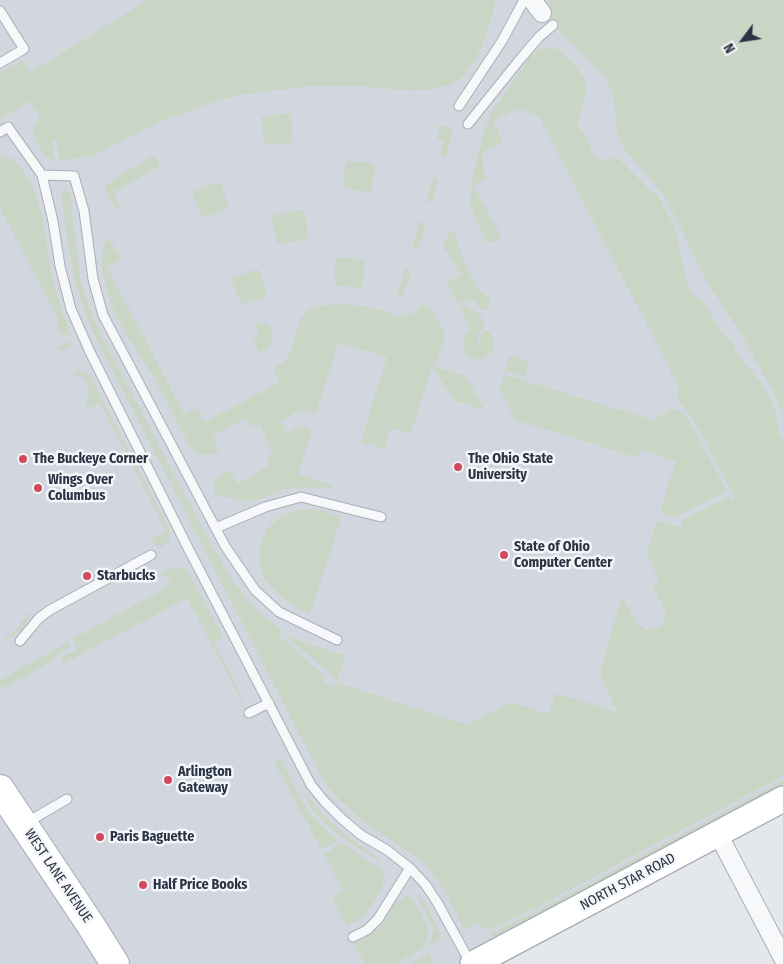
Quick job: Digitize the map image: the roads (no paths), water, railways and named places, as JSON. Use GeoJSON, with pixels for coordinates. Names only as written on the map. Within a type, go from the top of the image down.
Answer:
{"type":"FeatureCollection","features":[{"type":"Feature","properties":{"kind":"main road","name":"WEST LANE AVENUE"},"geometry":{"type":"LineString","coordinates":[[0,789],[90,924],[114,964]]}},
{"type":"Feature","properties":{"kind":"street","name":"NORTH STAR ROAD"},"geometry":{"type":"LineString","coordinates":[[474,964],[783,799]]}},
{"type":"Feature","properties":{"kind":"street"},"geometry":{"type":"LineString","coordinates":[[718,834],[783,958]]}},
{"type":"Feature","properties":{"kind":"lane"},"geometry":{"type":"LineString","coordinates":[[459,106],[502,41],[524,0]]}},
{"type":"Feature","properties":{"kind":"lane"},"geometry":{"type":"LineString","coordinates":[[0,11],[24,49],[0,63]]}},
{"type":"Feature","properties":{"kind":"lane"},"geometry":{"type":"LineString","coordinates":[[468,124],[539,37],[542,13]]}},
{"type":"Feature","properties":{"kind":"lane"},"geometry":{"type":"LineString","coordinates":[[0,132],[8,127],[42,175],[53,222],[60,266],[71,309],[90,352],[183,537],[311,785],[342,819],[410,868],[425,884],[474,964]]}},
{"type":"Feature","properties":{"kind":"lane"},"geometry":{"type":"LineString","coordinates":[[42,175],[74,176],[84,211],[93,279],[104,315],[225,546],[255,590],[278,612],[337,640]]}},
{"type":"Feature","properties":{"kind":"lane"},"geometry":{"type":"LineString","coordinates":[[216,528],[265,507],[301,497],[381,517]]}},
{"type":"Feature","properties":{"kind":"lane"},"geometry":{"type":"LineString","coordinates":[[20,641],[39,618],[50,610],[151,555]]}},
{"type":"Feature","properties":{"kind":"lane"},"geometry":{"type":"LineString","coordinates":[[248,713],[268,702]]}},
{"type":"Feature","properties":{"kind":"lane"},"geometry":{"type":"LineString","coordinates":[[23,824],[67,799]]}},
{"type":"Feature","properties":{"kind":"lane"},"geometry":{"type":"LineString","coordinates":[[353,937],[367,930],[378,919],[410,868]]}},
{"type":"Feature","properties":{"kind":"place","name":"The Buckeye Corner"},"geometry":{"type":"Point","coordinates":[23,459]}},
{"type":"Feature","properties":{"kind":"place","name":"The Ohio State University"},"geometry":{"type":"Point","coordinates":[458,467]}},
{"type":"Feature","properties":{"kind":"place","name":"Wings Over Columbus"},"geometry":{"type":"Point","coordinates":[38,488]}},
{"type":"Feature","properties":{"kind":"place","name":"State of Ohio Computer Center"},"geometry":{"type":"Point","coordinates":[504,555]}},
{"type":"Feature","properties":{"kind":"place","name":"Starbucks"},"geometry":{"type":"Point","coordinates":[87,576]}},
{"type":"Feature","properties":{"kind":"place","name":"Arlington Gateway"},"geometry":{"type":"Point","coordinates":[168,780]}},
{"type":"Feature","properties":{"kind":"place","name":"Paris Baguette"},"geometry":{"type":"Point","coordinates":[100,837]}},
{"type":"Feature","properties":{"kind":"place","name":"Half Price Books"},"geometry":{"type":"Point","coordinates":[143,885]}}]}
